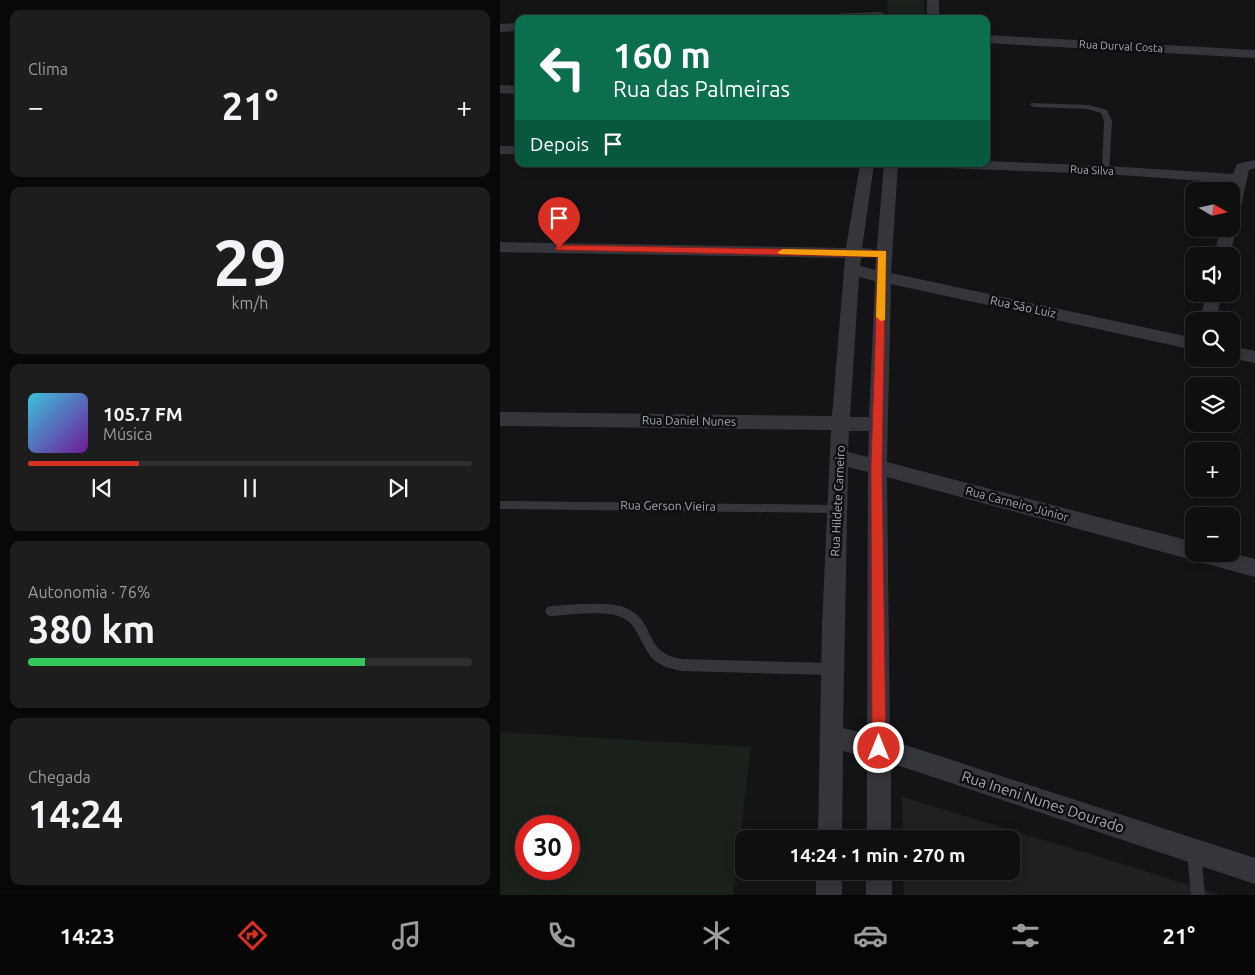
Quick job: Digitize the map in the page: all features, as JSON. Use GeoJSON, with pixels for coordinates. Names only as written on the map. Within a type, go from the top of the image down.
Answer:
{"type":"FeatureCollection","features":[{"type":"Feature","properties":{"kind":"street"},"geometry":{"type":"LineString","coordinates":[[881,0],[881,15]]}},
{"type":"Feature","properties":{"kind":"street"},"geometry":{"type":"LineString","coordinates":[[933,0],[933,15]]}},
{"type":"Feature","properties":{"kind":"street"},"geometry":{"type":"LineString","coordinates":[[500,28],[515,27]]}},
{"type":"Feature","properties":{"kind":"street","name":"Rua Durval Costa"},"geometry":{"type":"LineString","coordinates":[[990,39],[1255,54]]}},
{"type":"Feature","properties":{"kind":"street"},"geometry":{"type":"LineString","coordinates":[[500,90],[515,90]]}},
{"type":"Feature","properties":{"kind":"street"},"geometry":{"type":"LineString","coordinates":[[500,150],[515,150]]}},
{"type":"Feature","properties":{"kind":"street","name":"Rua Silva"},"geometry":{"type":"LineString","coordinates":[[990,166],[1106,170],[1246,170]]}},
{"type":"Feature","properties":{"kind":"street","name":"Rua Hildete Carneiro"},"geometry":{"type":"LineString","coordinates":[[830,830],[836,509],[853,261],[866,167]]}},
{"type":"Feature","properties":{"kind":"street"},"geometry":{"type":"LineString","coordinates":[[879,830],[877,424],[883,254],[891,167]]}},
{"type":"Feature","properties":{"kind":"street"},"geometry":{"type":"LineString","coordinates":[[1240,188],[1246,170]]}},
{"type":"Feature","properties":{"kind":"street"},"geometry":{"type":"LineString","coordinates":[[500,247],[853,261],[883,254]]}},
{"type":"Feature","properties":{"kind":"street","name":"Rua São Luiz"},"geometry":{"type":"LineString","coordinates":[[853,261],[883,276],[1185,342]]}},
{"type":"Feature","properties":{"kind":"street"},"geometry":{"type":"LineString","coordinates":[[1240,354],[1255,358]]}},
{"type":"Feature","properties":{"kind":"street","name":"Rua Daniel Nunes"},"geometry":{"type":"LineString","coordinates":[[500,419],[877,424]]}},
{"type":"Feature","properties":{"kind":"street","name":"Rua Carneiro Júnior"},"geometry":{"type":"LineString","coordinates":[[839,457],[1185,549]]}},
{"type":"Feature","properties":{"kind":"street"},"geometry":{"type":"LineString","coordinates":[[1233,562],[1255,568]]}},
{"type":"Feature","properties":{"kind":"street","name":"Rua Ineni Nunes Dourado"},"geometry":{"type":"LineString","coordinates":[[831,737],[879,748],[1255,871]]}},
{"type":"Feature","properties":{"kind":"street"},"geometry":{"type":"LineString","coordinates":[[829,880],[829,895]]}},
{"type":"Feature","properties":{"kind":"street"},"geometry":{"type":"LineString","coordinates":[[879,880],[879,895]]}},
{"type":"Feature","properties":{"kind":"lane"},"geometry":{"type":"LineString","coordinates":[[1034,105],[1088,107],[1104,112],[1108,121],[1106,170]]}},
{"type":"Feature","properties":{"kind":"lane","name":"Rua Gerson Vieira"},"geometry":{"type":"LineString","coordinates":[[500,505],[836,509]]}},
{"type":"Feature","properties":{"kind":"lane"},"geometry":{"type":"LineString","coordinates":[[551,610],[610,610],[623,612],[634,618],[640,625],[652,650],[666,662],[682,665],[832,669]]}},
{"type":"Feature","properties":{"kind":"lane"},"geometry":{"type":"LineString","coordinates":[[1194,851],[1198,895]]}},
{"type":"Feature","properties":{"kind":"shaded area"},"geometry":{"type":"Polygon","coordinates":[[[887,0],[924,0],[925,15],[888,15],[887,0]]]}},
{"type":"Feature","properties":{"kind":"shaded area"},"geometry":{"type":"Polygon","coordinates":[[[500,732],[751,747],[741,830],[735,830],[733,895],[500,895],[500,732]]]}},
{"type":"Feature","properties":{"kind":"shaded area"},"geometry":{"type":"Polygon","coordinates":[[[902,797],[1011,830],[903,830],[902,797]]]}},
{"type":"Feature","properties":{"kind":"shaded area"},"geometry":{"type":"Polygon","coordinates":[[[1020,833],[1219,895],[904,895],[903,880],[1020,880],[1020,833]]]}},
{"type":"Feature","properties":{"kind":"slow traffic"},"geometry":{"type":"LineString","coordinates":[[783,252],[883,254],[881,317]]}},
{"type":"Feature","properties":{"kind":"route"},"geometry":{"type":"LineString","coordinates":[[559,248],[883,254],[877,424],[879,748]]}}]}
